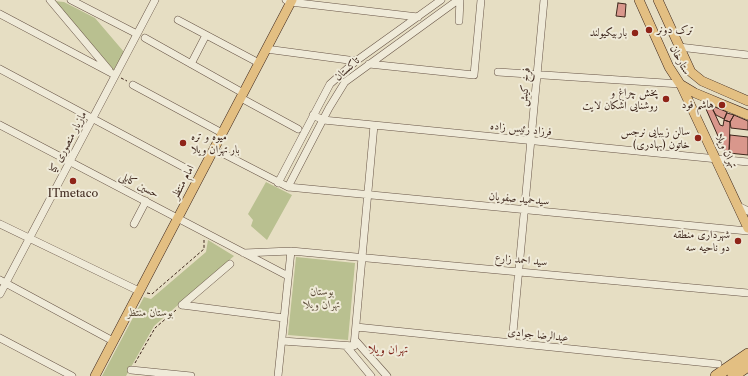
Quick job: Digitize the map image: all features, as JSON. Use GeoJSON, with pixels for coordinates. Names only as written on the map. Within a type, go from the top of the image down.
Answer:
{"type":"FeatureCollection","features":[{"type":"Feature","properties":{"kind":"highway"},"geometry":{"type":"LineString","coordinates":[[716,376],[748,354]]}},
{"type":"Feature","properties":{"kind":"highway"},"geometry":{"type":"LineString","coordinates":[[733,376],[748,366]]}},
{"type":"Feature","properties":{"kind":"main road","name":"ستارخان"},"geometry":{"type":"LineString","coordinates":[[639,0],[669,67],[680,84],[695,93],[748,115]]}},
{"type":"Feature","properties":{"kind":"main road","name":"ستارخان"},"geometry":{"type":"LineString","coordinates":[[658,0],[691,72],[696,77],[748,101]]}},
{"type":"Feature","properties":{"kind":"main road","name":"امام منتظر"},"geometry":{"type":"LineString","coordinates":[[94,376],[266,49],[289,1]]}},
{"type":"Feature","properties":{"kind":"main road","name":"تهران ویلا"},"geometry":{"type":"LineString","coordinates":[[680,84],[717,159],[748,228]]}},
{"type":"Feature","properties":{"kind":"street"},"geometry":{"type":"LineString","coordinates":[[50,0],[114,74]]}},
{"type":"Feature","properties":{"kind":"street"},"geometry":{"type":"LineString","coordinates":[[71,0],[137,34]]}},
{"type":"Feature","properties":{"kind":"street","name":"مازیار منصوری کیا"},"geometry":{"type":"LineString","coordinates":[[0,294],[3,282],[29,238],[114,74],[155,0]]}},
{"type":"Feature","properties":{"kind":"street","name":"تاکستان"},"geometry":{"type":"LineString","coordinates":[[278,183],[330,84],[356,61],[441,0]]}},
{"type":"Feature","properties":{"kind":"street"},"geometry":{"type":"LineString","coordinates":[[458,21],[459,0]]}},
{"type":"Feature","properties":{"kind":"street","name":"تاکستان"},"geometry":{"type":"LineString","coordinates":[[288,187],[323,120],[345,82],[459,0]]}},
{"type":"Feature","properties":{"kind":"street"},"geometry":{"type":"LineString","coordinates":[[368,64],[474,75],[481,0]]}},
{"type":"Feature","properties":{"kind":"street","name":"فرخ کیش"},"geometry":{"type":"LineString","coordinates":[[512,343],[544,0]]}},
{"type":"Feature","properties":{"kind":"street"},"geometry":{"type":"LineString","coordinates":[[289,1],[418,17]]}},
{"type":"Feature","properties":{"kind":"street"},"geometry":{"type":"LineString","coordinates":[[433,6],[438,14]]}},
{"type":"Feature","properties":{"kind":"street"},"geometry":{"type":"LineString","coordinates":[[0,14],[114,74]]}},
{"type":"Feature","properties":{"kind":"street"},"geometry":{"type":"LineString","coordinates":[[178,20],[259,62]]}},
{"type":"Feature","properties":{"kind":"street"},"geometry":{"type":"LineString","coordinates":[[191,64],[206,35]]}},
{"type":"Feature","properties":{"kind":"street"},"geometry":{"type":"LineString","coordinates":[[145,38],[298,129]]}},
{"type":"Feature","properties":{"kind":"street"},"geometry":{"type":"LineString","coordinates":[[679,47],[748,55]]}},
{"type":"Feature","properties":{"kind":"street"},"geometry":{"type":"LineString","coordinates":[[266,49],[356,61]]}},
{"type":"Feature","properties":{"kind":"street"},"geometry":{"type":"LineString","coordinates":[[0,69],[189,170]]}},
{"type":"Feature","properties":{"kind":"street"},"geometry":{"type":"LineString","coordinates":[[498,72],[680,84]]}},
{"type":"Feature","properties":{"kind":"street"},"geometry":{"type":"LineString","coordinates":[[133,85],[222,133]]}},
{"type":"Feature","properties":{"kind":"street"},"geometry":{"type":"LineString","coordinates":[[313,115],[323,120]]}},
{"type":"Feature","properties":{"kind":"street","name":"فرزاد رئیس زاده"},"geometry":{"type":"LineString","coordinates":[[323,120],[748,162]]}},
{"type":"Feature","properties":{"kind":"street","name":"حسین کابلی"},"geometry":{"type":"LineString","coordinates":[[0,125],[288,276]]}},
{"type":"Feature","properties":{"kind":"street"},"geometry":{"type":"LineString","coordinates":[[354,343],[374,125]]}},
{"type":"Feature","properties":{"kind":"street","name":"سیدحمید صفویان"},"geometry":{"type":"LineString","coordinates":[[222,153],[288,187],[748,232]]}},
{"type":"Feature","properties":{"kind":"street"},"geometry":{"type":"LineString","coordinates":[[134,224],[146,201]]}},
{"type":"Feature","properties":{"kind":"street"},"geometry":{"type":"LineString","coordinates":[[738,206],[748,211]]}},
{"type":"Feature","properties":{"kind":"street"},"geometry":{"type":"LineString","coordinates":[[0,224],[139,291]]}},
{"type":"Feature","properties":{"kind":"street"},"geometry":{"type":"LineString","coordinates":[[278,376],[291,251]]}},
{"type":"Feature","properties":{"kind":"street","name":"سید احمد زارع"},"geometry":{"type":"LineString","coordinates":[[244,252],[291,251],[362,256],[748,293]]}},
{"type":"Feature","properties":{"kind":"street"},"geometry":{"type":"LineString","coordinates":[[182,304],[230,264]]}},
{"type":"Feature","properties":{"kind":"street"},"geometry":{"type":"LineString","coordinates":[[3,282],[113,341]]}},
{"type":"Feature","properties":{"kind":"street"},"geometry":{"type":"LineString","coordinates":[[182,304],[284,318]]}},
{"type":"Feature","properties":{"kind":"street","name":"عبدالرضا جوادی"},"geometry":{"type":"LineString","coordinates":[[356,327],[718,364]]}},
{"type":"Feature","properties":{"kind":"street"},"geometry":{"type":"LineString","coordinates":[[0,338],[72,376]]}},
{"type":"Feature","properties":{"kind":"street"},"geometry":{"type":"LineString","coordinates":[[282,341],[346,346],[354,343]]}},
{"type":"Feature","properties":{"kind":"street"},"geometry":{"type":"LineString","coordinates":[[354,343],[387,376]]}},
{"type":"Feature","properties":{"kind":"street"},"geometry":{"type":"LineString","coordinates":[[346,346],[371,376]]}},
{"type":"Feature","properties":{"kind":"street"},"geometry":{"type":"LineString","coordinates":[[131,370],[165,375],[191,376]]}},
{"type":"Feature","properties":{"kind":"path"},"geometry":{"type":"LineString","coordinates":[[114,74],[133,85]]}},
{"type":"Feature","properties":{"kind":"path"},"geometry":{"type":"LineString","coordinates":[[139,291],[152,294],[204,249],[204,232]]}},
{"type":"Feature","properties":{"kind":"path"},"geometry":{"type":"LineString","coordinates":[[131,370],[155,328],[182,304]]}},
{"type":"Feature","properties":{"kind":"green space"},"geometry":{"type":"Polygon","coordinates":[[[54,1],[64,2],[95,18],[124,52],[113,71],[54,1]]]}},
{"type":"Feature","properties":{"kind":"green space"},"geometry":{"type":"Polygon","coordinates":[[[266,182],[292,195],[267,240],[251,226],[253,220],[248,214],[266,182]]]}},
{"type":"Feature","properties":{"kind":"green space","name":"بوستان منتظر"},"geometry":{"type":"Polygon","coordinates":[[[208,240],[234,256],[154,326],[126,376],[102,376],[144,297],[151,299],[206,252],[208,240]]]}},
{"type":"Feature","properties":{"kind":"green space","name":"بوستان تهران ویلا"},"geometry":{"type":"Polygon","coordinates":[[[296,257],[355,263],[348,340],[288,335],[296,257]]]}},
{"type":"Feature","properties":{"kind":"building"},"geometry":{"type":"Polygon","coordinates":[[[618,3],[626,4],[625,17],[616,16],[618,3]]]}},
{"type":"Feature","properties":{"kind":"building"},"geometry":{"type":"Polygon","coordinates":[[[710,105],[715,107],[713,110],[720,125],[723,126],[724,120],[730,122],[729,153],[725,152],[706,109],[710,105]]]}},
{"type":"Feature","properties":{"kind":"building"},"geometry":{"type":"Polygon","coordinates":[[[715,107],[727,112],[724,119],[716,115],[713,110],[715,107]]]}},
{"type":"Feature","properties":{"kind":"building"},"geometry":{"type":"Polygon","coordinates":[[[727,113],[734,115],[730,122],[724,120],[727,113]]]}},
{"type":"Feature","properties":{"kind":"building"},"geometry":{"type":"Polygon","coordinates":[[[734,115],[748,121],[748,130],[731,128],[730,122],[734,115]]]}},
{"type":"Feature","properties":{"kind":"building"},"geometry":{"type":"Polygon","coordinates":[[[730,135],[748,137],[748,155],[729,153],[730,135]]]}},
{"type":"Feature","properties":{"kind":"place","name":"ترک دونر"},"geometry":{"type":"Point","coordinates":[649,30]}},
{"type":"Feature","properties":{"kind":"place","name":"باربیکیولند"},"geometry":{"type":"Point","coordinates":[635,33]}},
{"type":"Feature","properties":{"kind":"place","name":"پخش چراغ و روشنایی اشکان لایت"},"geometry":{"type":"Point","coordinates":[666,99]}},
{"type":"Feature","properties":{"kind":"place","name":"هاشم فود"},"geometry":{"type":"Point","coordinates":[722,105]}},
{"type":"Feature","properties":{"kind":"place","name":"سالن زیبایی نرجس خاتون (بهادری)"},"geometry":{"type":"Point","coordinates":[698,138]}},
{"type":"Feature","properties":{"kind":"place","name":"میوه و تره بار تهران ویلا"},"geometry":{"type":"Point","coordinates":[183,143]}},
{"type":"Feature","properties":{"kind":"place","name":"ITmetaco"},"geometry":{"type":"Point","coordinates":[73,181]}},
{"type":"Feature","properties":{"kind":"place","name":"شهرداری منطقه دو ناحیه سه"},"geometry":{"type":"Point","coordinates":[738,241]}},
{"type":"Feature","properties":{"kind":"district","name":"تهران ویلا"},"geometry":{"type":"Point","coordinates":[388,350]}}]}
